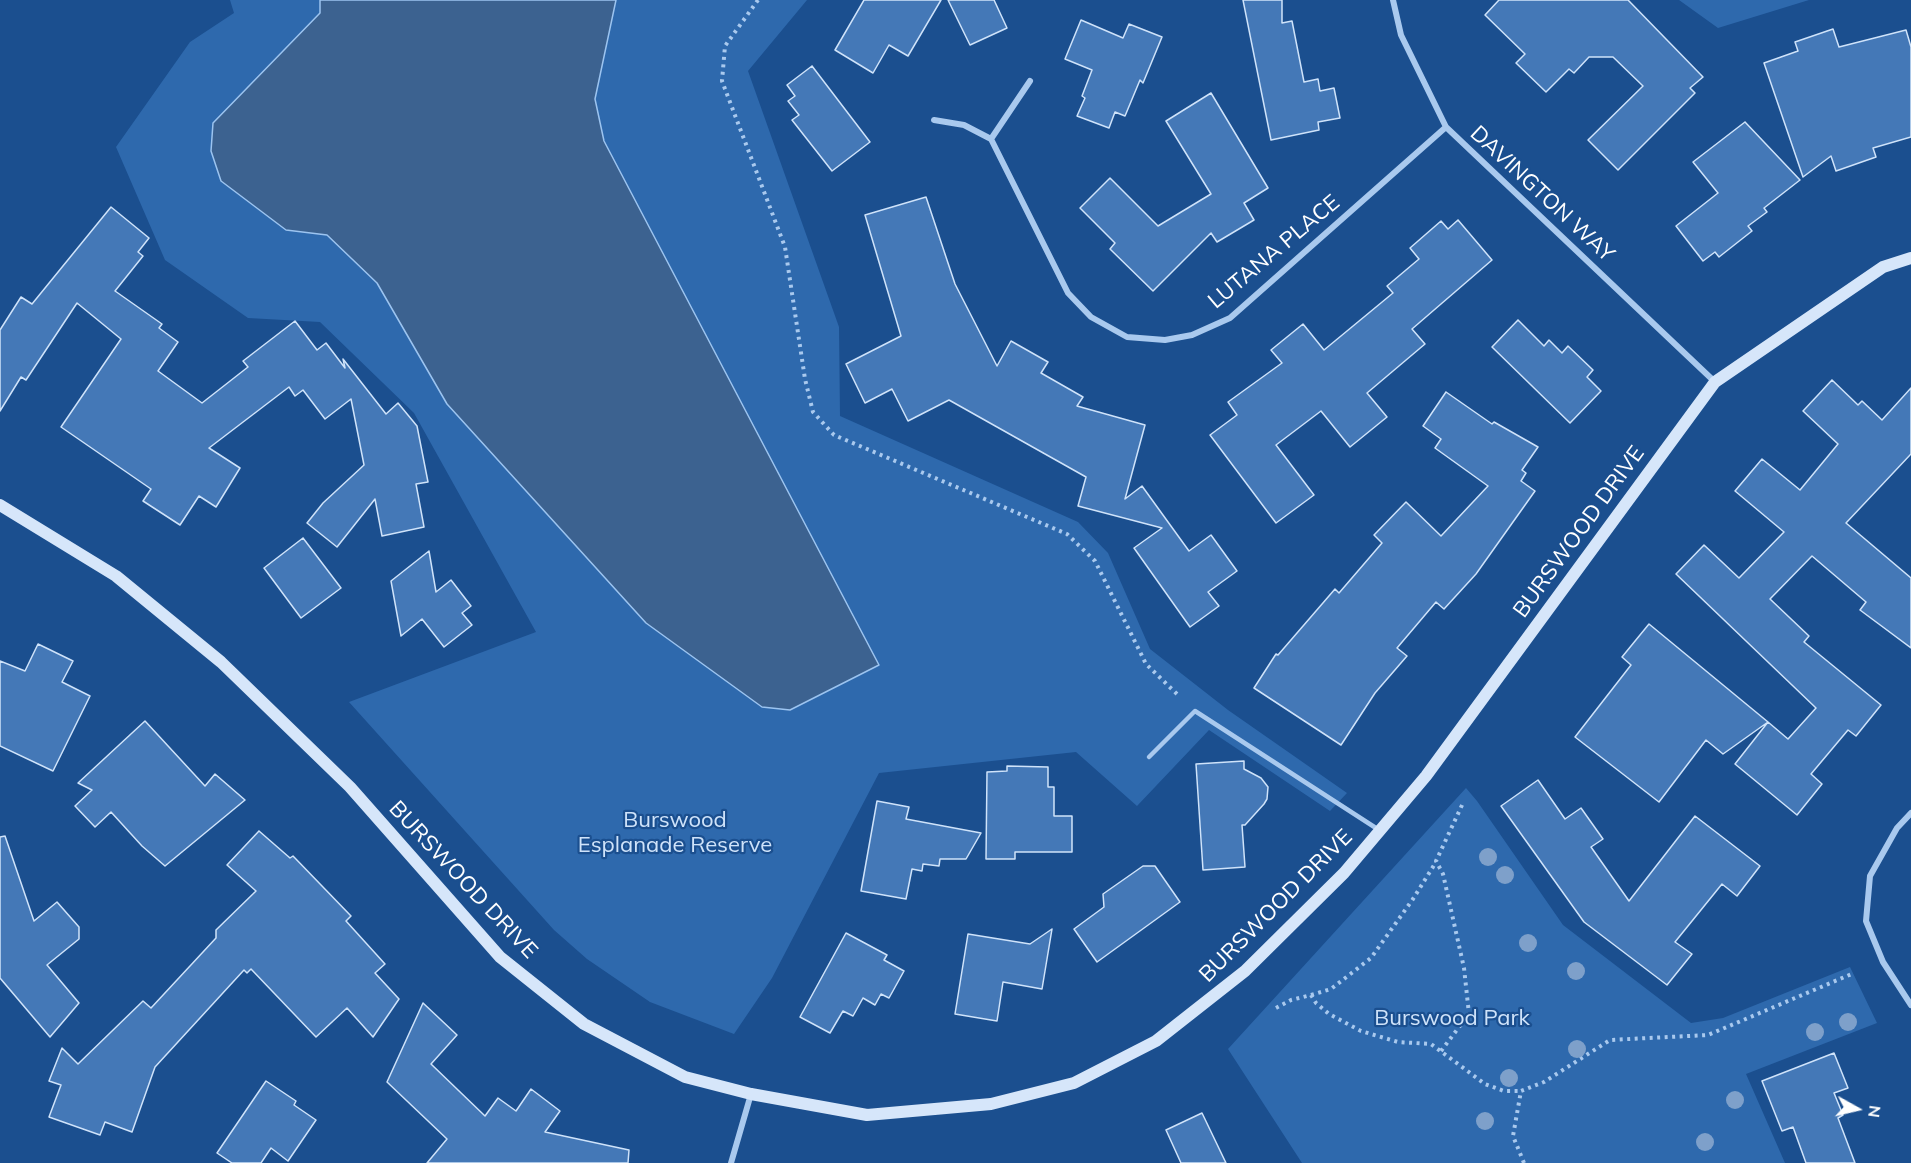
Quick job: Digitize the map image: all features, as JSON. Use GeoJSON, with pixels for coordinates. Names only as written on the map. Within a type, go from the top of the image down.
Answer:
{"type":"FeatureCollection","features":[{"type":"Feature","properties":{"kind":"street","name":"DAVINGTON WAY"},"geometry":{"type":"LineString","coordinates":[[1393,0],[1401,35],[1446,127],[1715,382]]}},
{"type":"Feature","properties":{"kind":"street"},"geometry":{"type":"LineString","coordinates":[[934,120],[964,125],[992,139],[1030,81]]}},
{"type":"Feature","properties":{"kind":"street","name":"LUTANA PLACE"},"geometry":{"type":"LineString","coordinates":[[992,139],[1068,293],[1091,317],[1127,336],[1165,340],[1192,335],[1230,318],[1446,127]]}},
{"type":"Feature","properties":{"kind":"street","name":"BURSWOOD DRIVE"},"geometry":{"type":"LineString","coordinates":[[0,505],[116,576],[221,662],[350,787],[500,957],[584,1024],[685,1077],[751,1094],[867,1115],[991,1104],[1074,1083],[1156,1041],[1230,985],[1344,873],[1426,776],[1715,382],[1883,267],[1911,258]]}},
{"type":"Feature","properties":{"kind":"street"},"geometry":{"type":"LineString","coordinates":[[1911,813],[1897,828],[1870,876],[1866,921],[1883,962],[1911,1005]]}},
{"type":"Feature","properties":{"kind":"street"},"geometry":{"type":"LineString","coordinates":[[731,1163],[751,1094]]}},
{"type":"Feature","properties":{"kind":"lane"},"geometry":{"type":"LineString","coordinates":[[1149,757],[1195,711],[1380,831]]}},
{"type":"Feature","properties":{"kind":"path"},"geometry":{"type":"LineString","coordinates":[[758,0],[725,46],[722,81],[785,247],[805,380],[813,412],[834,435],[1067,534],[1095,561],[1146,664],[1195,711]]}},
{"type":"Feature","properties":{"kind":"path"},"geometry":{"type":"LineString","coordinates":[[1276,1008],[1291,1000],[1331,989],[1371,958],[1413,899],[1436,861],[1463,803]]}},
{"type":"Feature","properties":{"kind":"path"},"geometry":{"type":"LineString","coordinates":[[1436,861],[1443,874],[1464,968],[1469,1014],[1441,1052]]}},
{"type":"Feature","properties":{"kind":"path"},"geometry":{"type":"LineString","coordinates":[[1311,995],[1316,1003],[1329,1014],[1361,1031],[1398,1042],[1431,1044],[1485,1084],[1504,1091],[1521,1091],[1544,1082],[1610,1040],[1708,1035],[1854,973]]}},
{"type":"Feature","properties":{"kind":"path"},"geometry":{"type":"LineString","coordinates":[[1521,1091],[1513,1136],[1524,1163]]}},
{"type":"Feature","properties":{"kind":"green space","name":"Burswood Esplanade Reserve"},"geometry":{"type":"Polygon","coordinates":[[[230,0],[807,0],[748,71],[839,327],[840,416],[1078,522],[1108,553],[1150,649],[1228,710],[1347,793],[1330,811],[1209,730],[1137,806],[1076,752],[879,773],[772,978],[734,1034],[650,1002],[587,959],[554,930],[349,702],[536,632],[414,413],[320,322],[248,318],[165,260],[116,147],[190,42],[234,13],[230,0]]]}},
{"type":"Feature","properties":{"kind":"green space"},"geometry":{"type":"Polygon","coordinates":[[[1679,0],[1809,0],[1718,28],[1679,0]]]}},
{"type":"Feature","properties":{"kind":"green space","name":"Burswood Park"},"geometry":{"type":"Polygon","coordinates":[[[1466,788],[1563,925],[1691,1023],[1723,1018],[1850,967],[1877,1023],[1746,1074],[1785,1163],[1302,1163],[1228,1049],[1466,788]]]}},
{"type":"Feature","properties":{"kind":"shaded area"},"geometry":{"type":"Polygon","coordinates":[[[320,0],[616,0],[595,99],[604,141],[879,665],[790,710],[762,707],[646,623],[447,404],[377,283],[327,235],[286,230],[221,181],[211,151],[213,123],[320,13],[320,0]]]}},
{"type":"Feature","properties":{"kind":"building"},"geometry":{"type":"Polygon","coordinates":[[[864,0],[941,0],[908,56],[889,45],[873,73],[835,50],[864,0]]]}},
{"type":"Feature","properties":{"kind":"building"},"geometry":{"type":"Polygon","coordinates":[[[948,0],[994,0],[1007,28],[970,45],[948,0]]]}},
{"type":"Feature","properties":{"kind":"building"},"geometry":{"type":"Polygon","coordinates":[[[1243,0],[1282,0],[1282,23],[1292,21],[1304,82],[1318,79],[1320,91],[1334,88],[1340,118],[1318,122],[1319,130],[1271,140],[1243,0]]]}},
{"type":"Feature","properties":{"kind":"building"},"geometry":{"type":"Polygon","coordinates":[[[1499,0],[1628,0],[1703,77],[1690,88],[1695,93],[1618,170],[1588,140],[1643,86],[1613,57],[1589,57],[1574,73],[1569,69],[1546,92],[1516,63],[1525,54],[1485,15],[1499,0]]]}},
{"type":"Feature","properties":{"kind":"building"},"geometry":{"type":"Polygon","coordinates":[[[1081,20],[1123,38],[1129,24],[1162,37],[1143,83],[1140,80],[1125,116],[1115,112],[1109,128],[1077,116],[1085,98],[1082,96],[1092,70],[1065,59],[1081,20]]]}},
{"type":"Feature","properties":{"kind":"building"},"geometry":{"type":"Polygon","coordinates":[[[1833,29],[1839,47],[1906,30],[1911,47],[1911,137],[1873,148],[1876,157],[1836,171],[1831,156],[1803,177],[1764,63],[1798,51],[1795,42],[1833,29]]]}},
{"type":"Feature","properties":{"kind":"building"},"geometry":{"type":"Polygon","coordinates":[[[812,66],[870,142],[832,171],[792,120],[799,115],[788,101],[795,96],[787,85],[812,66]]]}},
{"type":"Feature","properties":{"kind":"building"},"geometry":{"type":"Polygon","coordinates":[[[1211,93],[1268,188],[1244,203],[1254,220],[1217,242],[1211,233],[1153,291],[1110,249],[1115,243],[1080,208],[1110,178],[1158,226],[1211,194],[1166,121],[1211,93]]]}},
{"type":"Feature","properties":{"kind":"building"},"geometry":{"type":"Polygon","coordinates":[[[1745,122],[1800,180],[1764,208],[1767,212],[1748,226],[1752,231],[1719,257],[1715,252],[1703,261],[1676,226],[1718,193],[1693,162],[1745,122]]]}},
{"type":"Feature","properties":{"kind":"building"},"geometry":{"type":"Polygon","coordinates":[[[926,197],[955,284],[997,366],[1011,341],[1048,362],[1041,373],[1083,397],[1077,406],[1145,425],[1125,499],[1142,486],[1189,551],[1211,535],[1237,571],[1208,592],[1219,606],[1190,627],[1134,548],[1162,528],[1078,506],[1086,477],[949,400],[908,421],[892,389],[865,403],[846,364],[901,336],[865,215],[926,197]]]}},
{"type":"Feature","properties":{"kind":"building"},"geometry":{"type":"Polygon","coordinates":[[[111,207],[149,238],[138,252],[143,256],[115,291],[162,324],[159,328],[178,342],[158,371],[202,403],[248,367],[243,361],[295,321],[317,350],[326,343],[345,368],[343,359],[386,414],[398,403],[417,426],[428,482],[416,484],[424,527],[382,536],[375,499],[337,547],[307,523],[323,503],[364,465],[351,399],[325,419],[303,390],[295,396],[289,387],[209,448],[240,468],[216,507],[199,496],[180,525],[143,501],[151,489],[61,427],[121,339],[77,303],[26,380],[21,377],[0,411],[0,330],[21,297],[32,304],[111,207]]]}},
{"type":"Feature","properties":{"kind":"building"},"geometry":{"type":"Polygon","coordinates":[[[1458,220],[1492,260],[1412,329],[1425,344],[1367,393],[1387,417],[1350,447],[1321,411],[1276,445],[1314,495],[1276,523],[1210,435],[1237,415],[1228,402],[1282,363],[1271,350],[1303,324],[1324,350],[1393,293],[1387,286],[1419,259],[1410,248],[1441,221],[1448,229],[1458,220]]]}},
{"type":"Feature","properties":{"kind":"building"},"geometry":{"type":"Polygon","coordinates":[[[1518,320],[1544,346],[1549,340],[1562,353],[1568,346],[1593,370],[1587,377],[1601,391],[1570,423],[1492,347],[1518,320]]]}},
{"type":"Feature","properties":{"kind":"building"},"geometry":{"type":"Polygon","coordinates":[[[1832,380],[1858,405],[1862,401],[1882,420],[1911,388],[1911,454],[1846,523],[1911,578],[1911,648],[1860,610],[1866,602],[1812,556],[1770,599],[1809,636],[1804,642],[1881,705],[1856,736],[1848,730],[1811,774],[1822,784],[1797,815],[1735,764],[1768,722],[1788,739],[1816,708],[1676,574],[1704,545],[1739,578],[1784,532],[1735,491],[1762,459],[1800,490],[1838,444],[1803,411],[1832,380]]]}},
{"type":"Feature","properties":{"kind":"building"},"geometry":{"type":"Polygon","coordinates":[[[1446,392],[1492,424],[1494,422],[1538,447],[1522,470],[1526,473],[1521,481],[1535,491],[1476,574],[1444,609],[1436,602],[1397,648],[1407,656],[1375,693],[1341,745],[1254,688],[1276,654],[1278,655],[1335,589],[1339,593],[1382,543],[1374,535],[1406,502],[1441,536],[1488,486],[1435,448],[1441,439],[1423,426],[1446,392]]]}},
{"type":"Feature","properties":{"kind":"building"},"geometry":{"type":"Polygon","coordinates":[[[303,538],[341,588],[301,618],[264,568],[303,538]]]}},
{"type":"Feature","properties":{"kind":"building"},"geometry":{"type":"Polygon","coordinates":[[[429,551],[436,592],[451,580],[471,606],[462,613],[472,625],[444,647],[422,619],[401,636],[391,581],[429,551]]]}},
{"type":"Feature","properties":{"kind":"building"},"geometry":{"type":"Polygon","coordinates":[[[1649,624],[1768,722],[1723,754],[1706,740],[1659,802],[1575,737],[1631,665],[1622,657],[1649,624]]]}},
{"type":"Feature","properties":{"kind":"building"},"geometry":{"type":"Polygon","coordinates":[[[38,644],[73,661],[62,682],[90,696],[53,771],[0,746],[0,661],[25,671],[38,644]]]}},
{"type":"Feature","properties":{"kind":"building"},"geometry":{"type":"Polygon","coordinates":[[[145,721],[205,786],[215,774],[245,800],[165,866],[142,846],[111,812],[95,827],[75,806],[92,790],[78,783],[145,721]]]}},
{"type":"Feature","properties":{"kind":"building"},"geometry":{"type":"Polygon","coordinates":[[[1244,761],[1244,769],[1261,778],[1268,787],[1264,804],[1245,825],[1242,825],[1245,867],[1203,870],[1196,764],[1244,761]]]}},
{"type":"Feature","properties":{"kind":"building"},"geometry":{"type":"Polygon","coordinates":[[[1007,766],[1048,767],[1048,787],[1054,787],[1054,816],[1072,816],[1072,852],[1015,852],[1015,859],[986,859],[987,772],[1007,771],[1007,766]]]}},
{"type":"Feature","properties":{"kind":"building"},"geometry":{"type":"Polygon","coordinates":[[[1538,780],[1565,819],[1581,808],[1603,839],[1591,847],[1629,901],[1695,816],[1760,866],[1737,896],[1722,884],[1675,942],[1692,954],[1667,985],[1584,922],[1501,806],[1538,780]]]}},
{"type":"Feature","properties":{"kind":"building"},"geometry":{"type":"Polygon","coordinates":[[[877,801],[909,807],[906,819],[981,833],[966,859],[940,859],[939,866],[923,864],[922,871],[912,869],[906,899],[861,891],[877,801]]]}},
{"type":"Feature","properties":{"kind":"building"},"geometry":{"type":"Polygon","coordinates":[[[259,831],[290,858],[293,856],[351,916],[346,921],[385,964],[375,973],[399,999],[373,1037],[347,1008],[316,1037],[251,969],[247,973],[244,970],[155,1067],[132,1132],[105,1122],[100,1135],[49,1117],[61,1085],[49,1081],[62,1048],[78,1064],[143,1001],[151,1008],[216,938],[216,930],[256,891],[227,865],[259,831]]]}},
{"type":"Feature","properties":{"kind":"building"},"geometry":{"type":"Polygon","coordinates":[[[5,836],[34,921],[57,902],[79,927],[79,939],[47,965],[79,1003],[50,1037],[0,978],[0,837],[5,836]]]}},
{"type":"Feature","properties":{"kind":"building"},"geometry":{"type":"Polygon","coordinates":[[[1143,866],[1155,866],[1180,902],[1097,962],[1074,929],[1104,907],[1103,894],[1143,866]]]}},
{"type":"Feature","properties":{"kind":"building"},"geometry":{"type":"Polygon","coordinates":[[[1052,929],[1042,989],[1003,982],[997,1021],[955,1014],[968,934],[1030,944],[1052,929]]]}},
{"type":"Feature","properties":{"kind":"building"},"geometry":{"type":"Polygon","coordinates":[[[846,933],[887,955],[884,960],[904,971],[889,998],[881,994],[875,1005],[863,998],[853,1016],[843,1011],[830,1033],[800,1017],[846,933]]]}},
{"type":"Feature","properties":{"kind":"building"},"geometry":{"type":"Polygon","coordinates":[[[423,1003],[457,1035],[431,1064],[485,1116],[498,1098],[516,1111],[531,1089],[560,1111],[545,1132],[629,1150],[628,1163],[427,1163],[447,1139],[387,1082],[423,1003]]]}},
{"type":"Feature","properties":{"kind":"building"},"geometry":{"type":"Polygon","coordinates":[[[1834,1053],[1848,1088],[1834,1093],[1843,1115],[1838,1118],[1855,1163],[1806,1163],[1793,1127],[1782,1131],[1762,1081],[1834,1053]]]}},
{"type":"Feature","properties":{"kind":"building"},"geometry":{"type":"Polygon","coordinates":[[[266,1081],[296,1101],[294,1105],[316,1120],[288,1161],[271,1148],[261,1163],[232,1163],[217,1153],[266,1081]]]}},
{"type":"Feature","properties":{"kind":"building"},"geometry":{"type":"Polygon","coordinates":[[[1202,1113],[1226,1163],[1181,1163],[1166,1130],[1202,1113]]]}}]}
